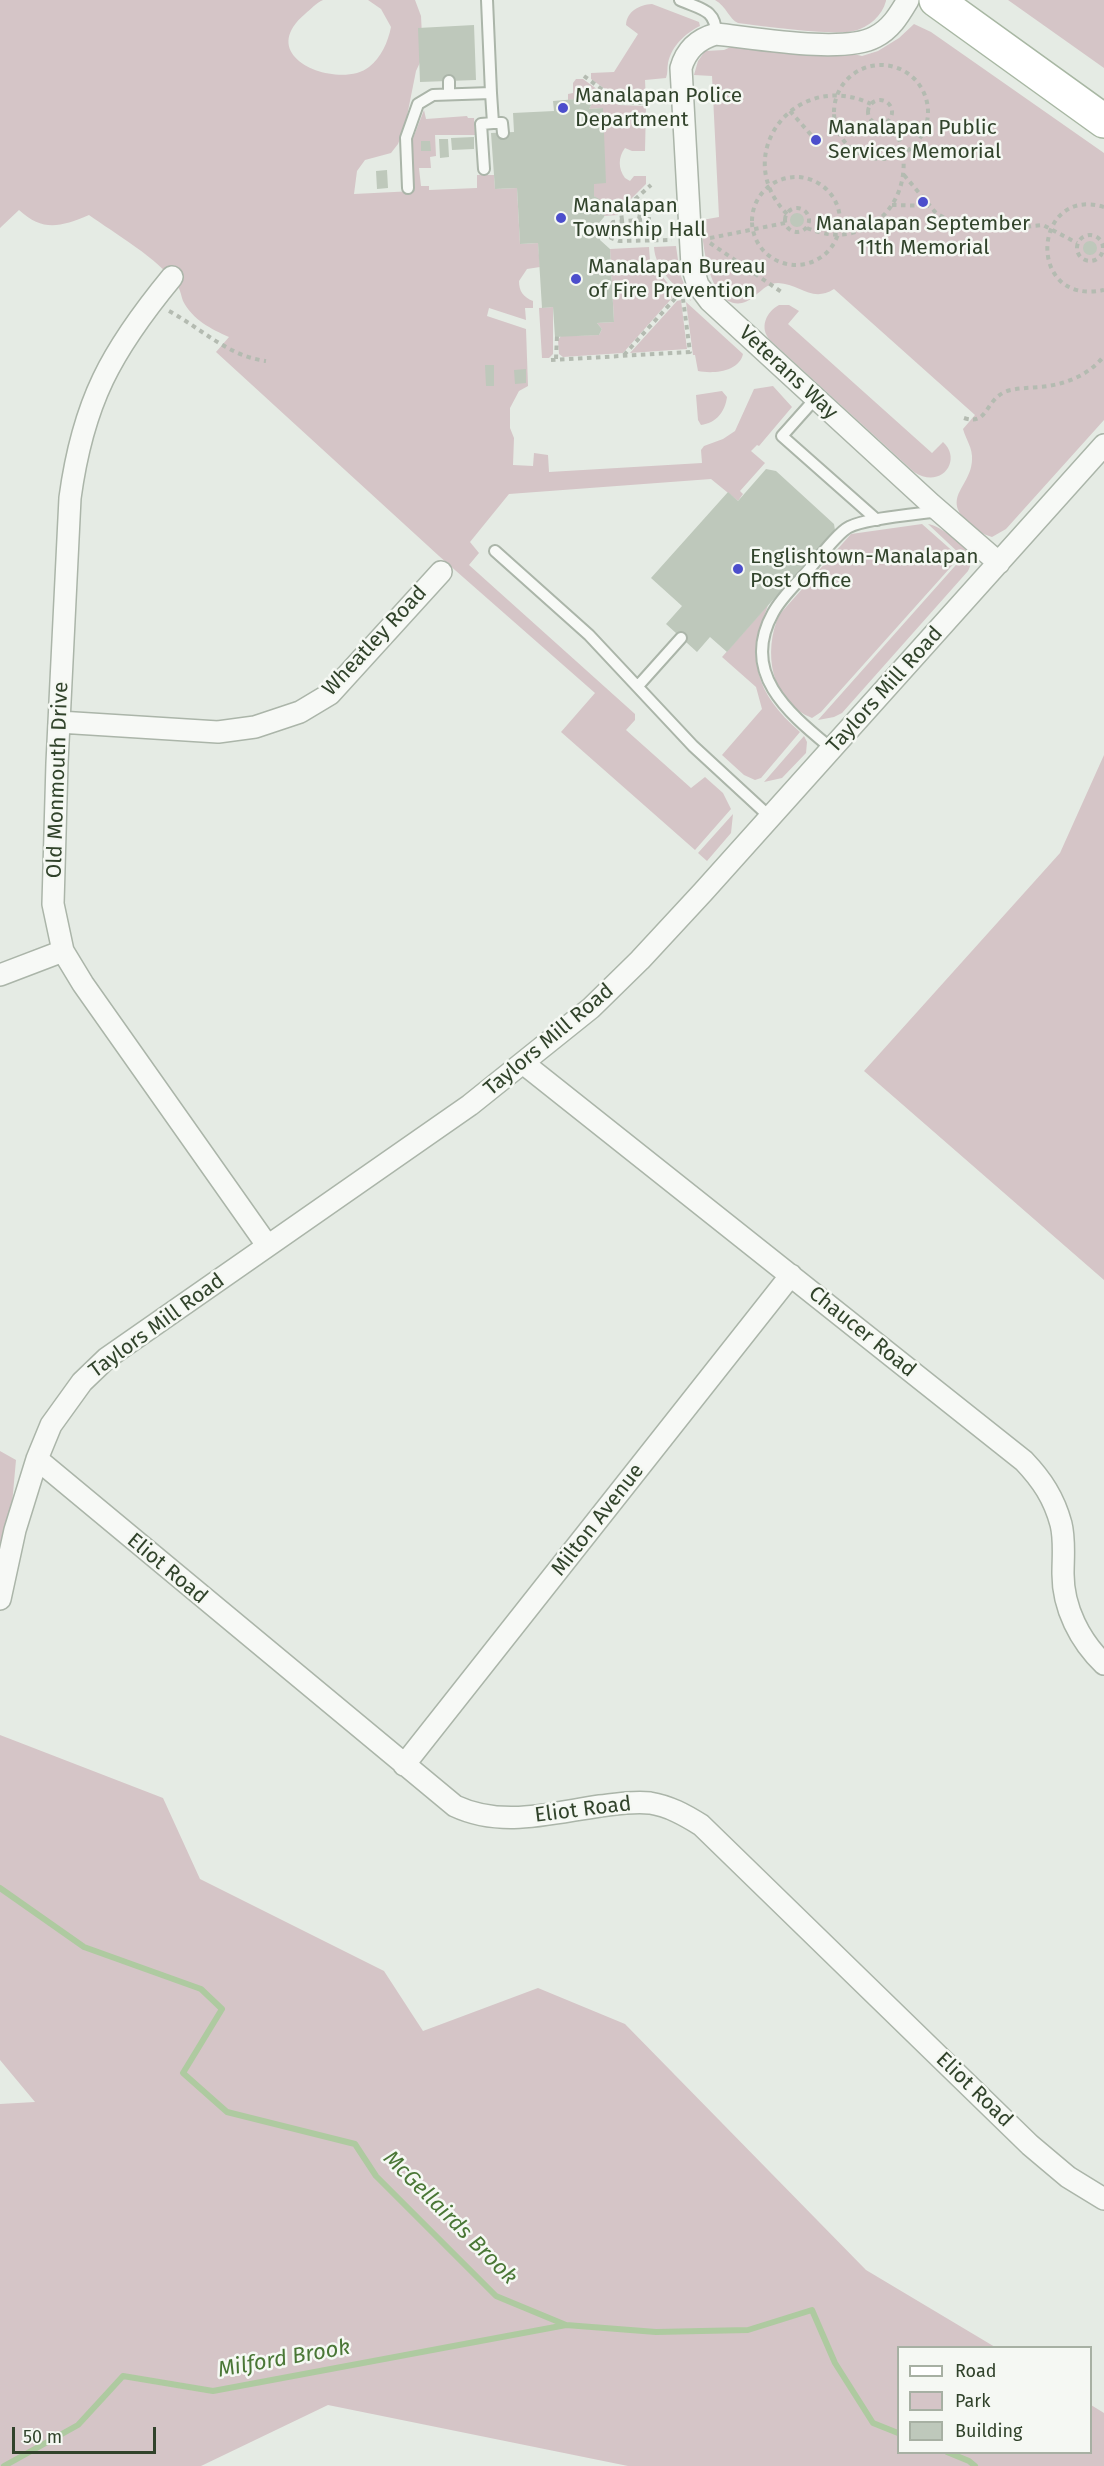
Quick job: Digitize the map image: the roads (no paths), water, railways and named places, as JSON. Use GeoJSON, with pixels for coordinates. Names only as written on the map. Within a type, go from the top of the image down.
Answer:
{"type":"FeatureCollection","features":[{"type":"Feature","properties":{"kind":"main road"},"geometry":{"type":"LineString","coordinates":[[936,0],[1104,121]]}},
{"type":"Feature","properties":{"kind":"street"},"geometry":{"type":"LineString","coordinates":[[716,34],[851,45],[864,42],[884,32],[891,26],[908,0]]}},
{"type":"Feature","properties":{"kind":"street","name":"Veterans Way"},"geometry":{"type":"LineString","coordinates":[[716,34],[694,45],[685,56],[681,68],[692,266],[698,285],[710,301],[815,399],[999,563]]}},
{"type":"Feature","properties":{"kind":"street","name":"Old Monmouth Drive"},"geometry":{"type":"LineString","coordinates":[[172,277],[138,318],[110,362],[93,398],[80,440],[70,498],[53,903],[63,951],[83,984],[267,1245]]}},
{"type":"Feature","properties":{"kind":"street","name":"Taylors Mill Road"},"geometry":{"type":"LineString","coordinates":[[0,1599],[15,1530],[37,1459],[51,1425],[94,1370],[267,1245],[470,1105],[591,1008],[640,960],[1104,445]]}},
{"type":"Feature","properties":{"kind":"street","name":"Wheatley Road"},"geometry":{"type":"LineString","coordinates":[[59,722],[218,732],[255,727],[300,712],[330,694],[441,572]]}},
{"type":"Feature","properties":{"kind":"street"},"geometry":{"type":"LineString","coordinates":[[0,975],[63,951]]}},
{"type":"Feature","properties":{"kind":"street","name":"Chaucer Road"},"geometry":{"type":"LineString","coordinates":[[524,1063],[1024,1461],[1040,1477],[1053,1499],[1061,1524],[1066,1600],[1083,1639],[1104,1664]]}},
{"type":"Feature","properties":{"kind":"street","name":"Milton Avenue"},"geometry":{"type":"LineString","coordinates":[[404,1765],[791,1275]]}},
{"type":"Feature","properties":{"kind":"street","name":"Eliot Road"},"geometry":{"type":"LineString","coordinates":[[37,1459],[454,1806],[483,1816],[515,1819],[626,1802],[651,1803],[676,1810],[701,1825],[1030,2145],[1068,2176],[1104,2199]]}},
{"type":"Feature","properties":{"kind":"lane"},"geometry":{"type":"LineString","coordinates":[[487,0],[493,123]]}},
{"type":"Feature","properties":{"kind":"lane"},"geometry":{"type":"LineString","coordinates":[[680,0],[712,15],[716,21],[716,34]]}},
{"type":"Feature","properties":{"kind":"lane"},"geometry":{"type":"LineString","coordinates":[[449,81],[450,94]]}},
{"type":"Feature","properties":{"kind":"lane"},"geometry":{"type":"LineString","coordinates":[[408,188],[406,138],[414,110],[421,100],[450,94],[491,93]]}},
{"type":"Feature","properties":{"kind":"lane"},"geometry":{"type":"LineString","coordinates":[[487,165],[487,146],[481,124],[502,123],[503,133]]}},
{"type":"Feature","properties":{"kind":"lane"},"geometry":{"type":"LineString","coordinates":[[815,399],[782,436],[877,520]]}},
{"type":"Feature","properties":{"kind":"lane"},"geometry":{"type":"LineString","coordinates":[[832,749],[789,712],[776,696],[764,667],[765,636],[769,622],[778,604],[844,530],[877,520],[939,511]]}},
{"type":"Feature","properties":{"kind":"lane"},"geometry":{"type":"LineString","coordinates":[[495,551],[580,626],[693,746],[770,817]]}},
{"type":"Feature","properties":{"kind":"lane"},"geometry":{"type":"LineString","coordinates":[[638,686],[681,638]]}},
{"type":"Feature","properties":{"kind":"waterway","name":"McGellairds Brook"},"geometry":{"type":"LineString","coordinates":[[0,1888],[84,1947],[201,1989],[222,2009],[183,2073],[227,2112],[355,2144],[376,2176],[496,2296],[566,2325],[656,2332],[748,2330],[812,2310],[835,2363],[873,2423],[897,2433]]}},
{"type":"Feature","properties":{"kind":"waterway","name":"Milford Brook"},"geometry":{"type":"LineString","coordinates":[[4,2466],[78,2425],[123,2376],[213,2391],[566,2325]]}},
{"type":"Feature","properties":{"kind":"waterway","name":"McGellairds Brook"},"geometry":{"type":"LineString","coordinates":[[952,2454],[975,2466]]}},
{"type":"Feature","properties":{"kind":"place","name":"Manalapan Police Department"},"geometry":{"type":"Point","coordinates":[563,108]}},
{"type":"Feature","properties":{"kind":"place","name":"Manalapan Public Services Memorial"},"geometry":{"type":"Point","coordinates":[816,140]}},
{"type":"Feature","properties":{"kind":"place","name":"Manalapan September 11th Memorial"},"geometry":{"type":"Point","coordinates":[923,202]}},
{"type":"Feature","properties":{"kind":"place","name":"Manalapan Township Hall"},"geometry":{"type":"Point","coordinates":[561,218]}},
{"type":"Feature","properties":{"kind":"place","name":"Manalapan Bureau of Fire Prevention"},"geometry":{"type":"Point","coordinates":[576,279]}},
{"type":"Feature","properties":{"kind":"place","name":"Englishtown-Manalapan Post Office"},"geometry":{"type":"Point","coordinates":[738,569]}}]}
